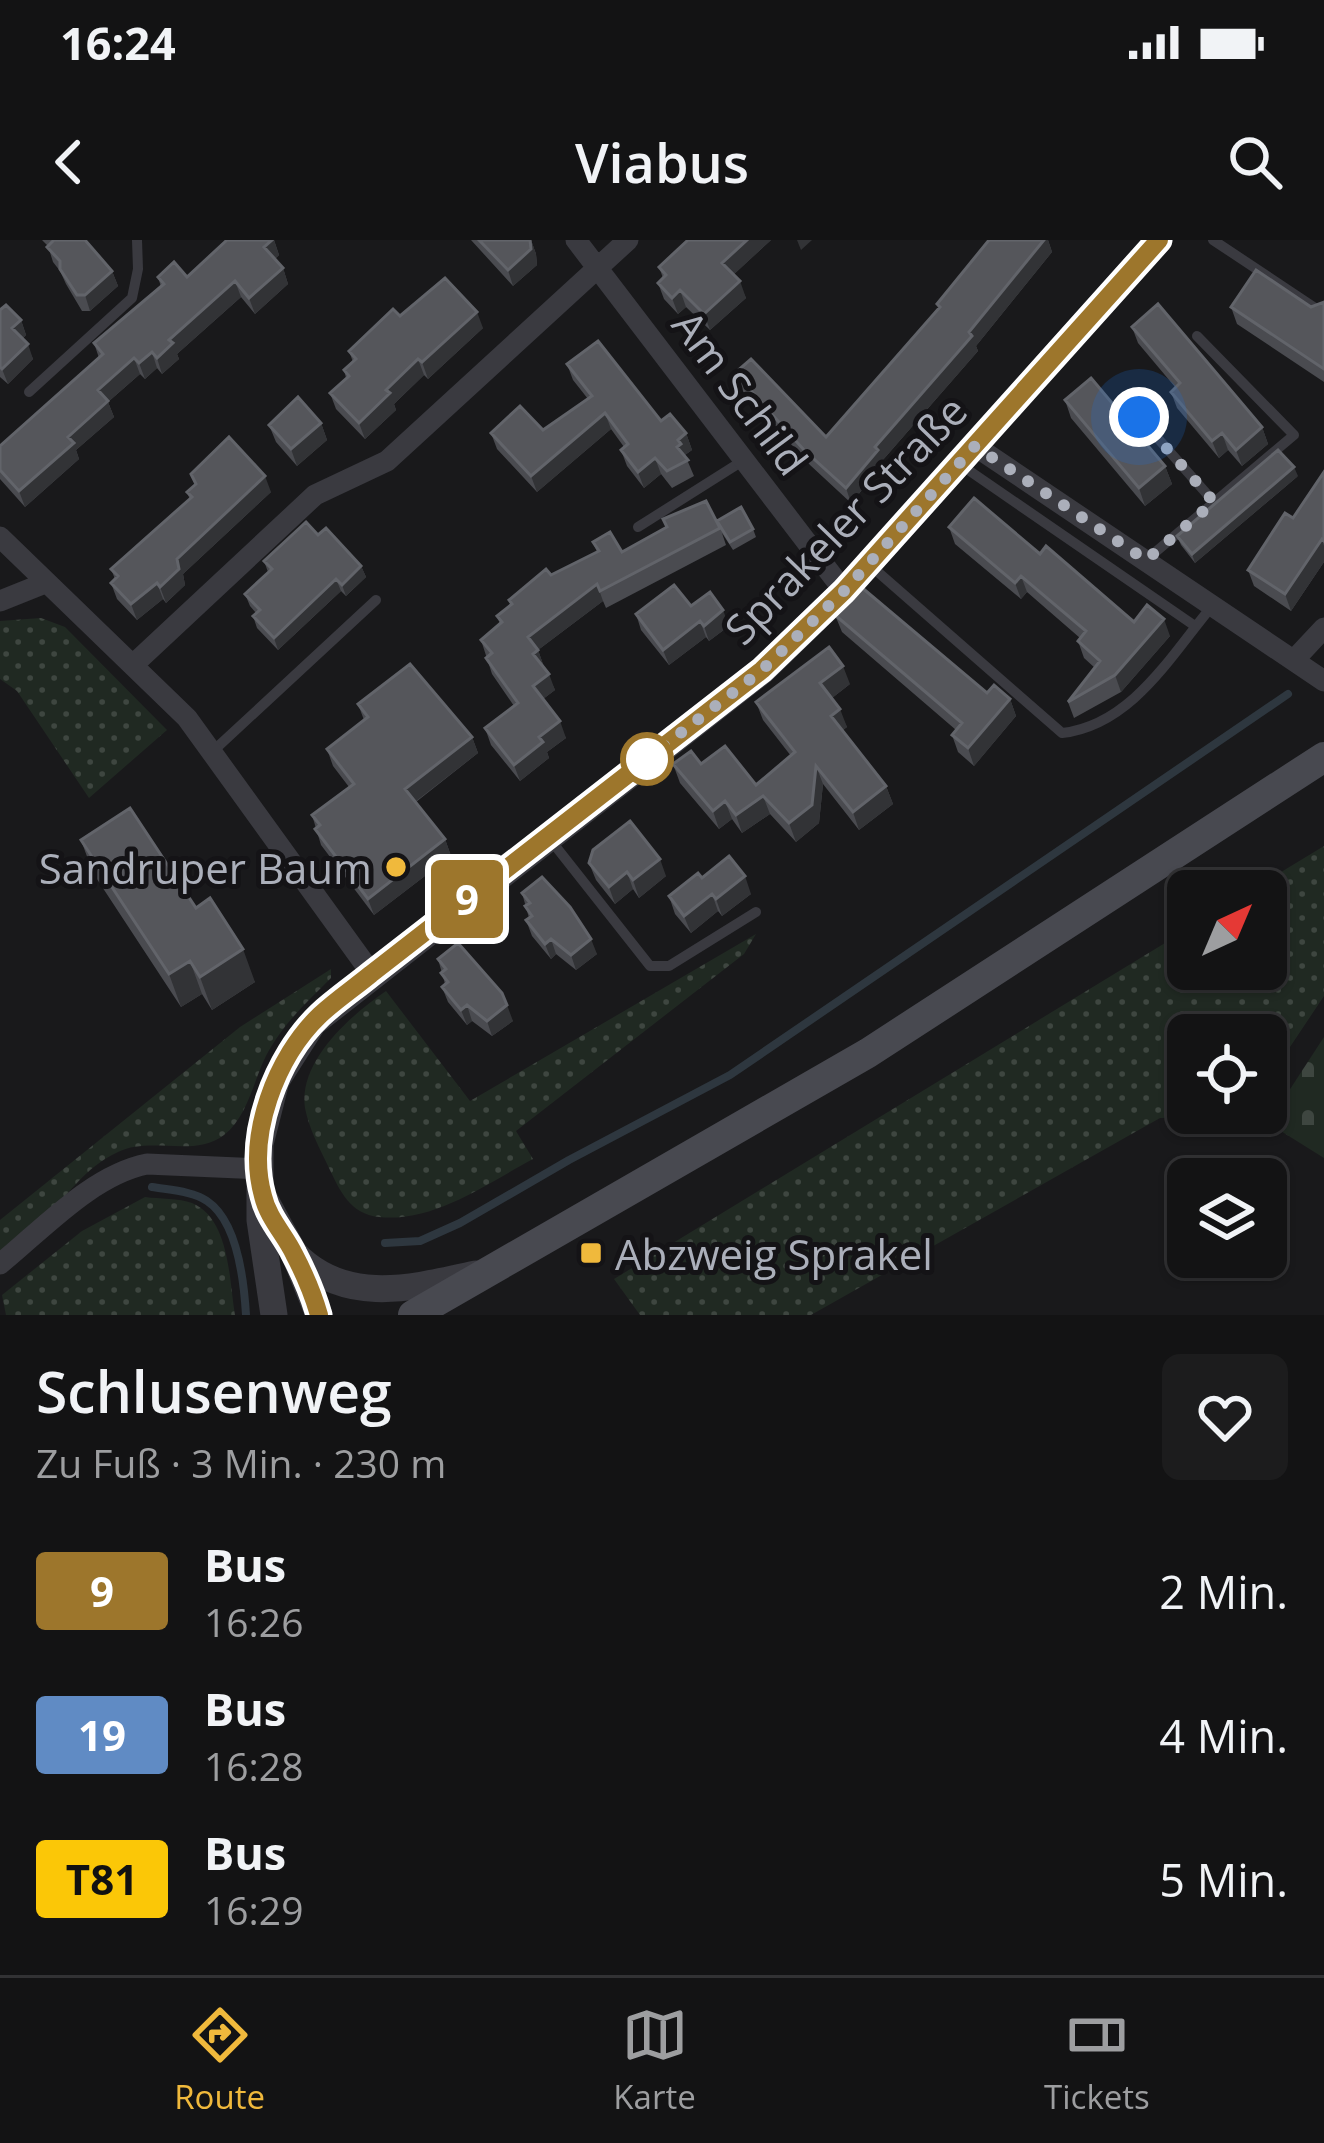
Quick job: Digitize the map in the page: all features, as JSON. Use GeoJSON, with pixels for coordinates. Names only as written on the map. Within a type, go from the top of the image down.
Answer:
{"type":"FeatureCollection","features":[{"type":"Feature","properties":{"kind":"main road"},"geometry":{"type":"LineString","coordinates":[[413,1315],[868,1053],[1324,757]]}},
{"type":"Feature","properties":{"kind":"street","name":"Am Schild"},"geometry":{"type":"LineString","coordinates":[[576,240],[844,591]]}},
{"type":"Feature","properties":{"kind":"street"},"geometry":{"type":"LineString","coordinates":[[134,664],[315,495],[387,461],[628,240]]}},
{"type":"Feature","properties":{"kind":"street","name":"Sprakeler Straße"},"geometry":{"type":"LineString","coordinates":[[274,1315],[262,1243],[260,1144],[268,1104],[288,1058],[321,1014],[762,670],[844,591],[1148,244]]}},
{"type":"Feature","properties":{"kind":"street"},"geometry":{"type":"LineString","coordinates":[[967,454],[1146,560],[1324,681]]}},
{"type":"Feature","properties":{"kind":"street"},"geometry":{"type":"LineString","coordinates":[[0,537],[176,706],[371,974]]}},
{"type":"Feature","properties":{"kind":"street"},"geometry":{"type":"LineString","coordinates":[[0,601],[45,583]]}},
{"type":"Feature","properties":{"kind":"street"},"geometry":{"type":"LineString","coordinates":[[1294,661],[1324,628]]}},
{"type":"Feature","properties":{"kind":"street"},"geometry":{"type":"LineString","coordinates":[[0,1264],[101,1184],[131,1167],[147,1164],[261,1182],[319,1315]]}},
{"type":"Feature","properties":{"kind":"street"},"geometry":{"type":"LineString","coordinates":[[294,1253],[332,1280],[370,1291],[491,1271]]}},
{"type":"Feature","properties":{"kind":"lane"},"geometry":{"type":"LineString","coordinates":[[29,392],[132,298],[136,240]]}},
{"type":"Feature","properties":{"kind":"lane"},"geometry":{"type":"LineString","coordinates":[[1213,240],[1324,314]]}},
{"type":"Feature","properties":{"kind":"lane"},"geometry":{"type":"LineString","coordinates":[[1146,560],[1294,435],[1197,335]]}},
{"type":"Feature","properties":{"kind":"lane"},"geometry":{"type":"LineString","coordinates":[[1139,417],[1214,502]]}},
{"type":"Feature","properties":{"kind":"lane"},"geometry":{"type":"LineString","coordinates":[[967,454],[1195,626]]}},
{"type":"Feature","properties":{"kind":"lane"},"geometry":{"type":"LineString","coordinates":[[638,527],[744,460]]}},
{"type":"Feature","properties":{"kind":"lane"},"geometry":{"type":"LineString","coordinates":[[868,563],[1062,733],[1084,731],[1134,701],[1213,605]]}},
{"type":"Feature","properties":{"kind":"lane"},"geometry":{"type":"LineString","coordinates":[[212,752],[376,600]]}},
{"type":"Feature","properties":{"kind":"lane"},"geometry":{"type":"LineString","coordinates":[[548,836],[650,966],[669,966],[756,912]]}},
{"type":"Feature","properties":{"kind":"green space"},"geometry":{"type":"Polygon","coordinates":[[[41,618],[65,627],[167,730],[89,798],[17,691],[0,679],[0,621],[41,618]]]}},
{"type":"Feature","properties":{"kind":"green space"},"geometry":{"type":"Polygon","coordinates":[[[1324,846],[1324,996],[1287,1052],[1287,1014],[1167,1014],[1167,1118],[811,1315],[640,1315],[614,1279],[1167,942],[1167,990],[1287,990],[1285,870],[1324,846]]]}},
{"type":"Feature","properties":{"kind":"green space"},"geometry":{"type":"Polygon","coordinates":[[[756,934],[744,954],[516,1131],[533,1159],[420,1214],[369,1215],[342,1193],[309,1124],[305,1090],[330,1041],[386,991],[470,1101],[756,934]]]}},
{"type":"Feature","properties":{"kind":"green space"},"geometry":{"type":"Polygon","coordinates":[[[331,969],[331,978],[277,1037],[240,1117],[224,1135],[199,1145],[131,1148],[106,1158],[39,1224],[0,1253],[0,1220],[240,1027],[331,969]]]}},
{"type":"Feature","properties":{"kind":"green space"},"geometry":{"type":"Polygon","coordinates":[[[1324,1037],[1324,1158],[1286,1134],[1287,1094],[1324,1037]]]}},
{"type":"Feature","properties":{"kind":"green space"},"geometry":{"type":"Polygon","coordinates":[[[145,1197],[192,1203],[214,1222],[226,1252],[235,1315],[6,1315],[2,1295],[82,1231],[145,1197]]]}},
{"type":"Feature","properties":{"kind":"building"},"geometry":{"type":"Polygon","coordinates":[[[54,240],[85,240],[112,271],[85,295],[77,295],[60,261],[47,247],[54,240]]]}},
{"type":"Feature","properties":{"kind":"building"},"geometry":{"type":"Polygon","coordinates":[[[227,240],[272,240],[264,247],[283,268],[249,298],[235,281],[169,340],[173,343],[157,358],[152,352],[139,363],[134,358],[98,390],[108,401],[68,437],[74,443],[19,491],[0,470],[0,446],[103,354],[94,343],[164,284],[158,277],[174,262],[187,277],[227,240]]]}},
{"type":"Feature","properties":{"kind":"building"},"geometry":{"type":"Polygon","coordinates":[[[479,240],[530,240],[531,249],[508,270],[479,240]]]}},
{"type":"Feature","properties":{"kind":"building"},"geometry":{"type":"Polygon","coordinates":[[[688,240],[747,240],[722,263],[740,281],[704,314],[680,290],[672,298],[658,283],[666,275],[659,267],[688,240]]]}},
{"type":"Feature","properties":{"kind":"building"},"geometry":{"type":"Polygon","coordinates":[[[989,240],[1044,240],[969,332],[972,336],[875,447],[878,450],[846,488],[804,450],[735,373],[751,359],[826,437],[940,307],[937,304],[989,240]]]}},
{"type":"Feature","properties":{"kind":"building"},"geometry":{"type":"Polygon","coordinates":[[[1256,270],[1311,307],[1324,302],[1324,369],[1231,307],[1256,270]]]}},
{"type":"Feature","properties":{"kind":"building"},"geometry":{"type":"Polygon","coordinates":[[[445,278],[477,312],[422,362],[418,359],[359,423],[330,393],[349,376],[344,370],[356,359],[349,351],[393,309],[400,316],[445,278]]]}},
{"type":"Feature","properties":{"kind":"building"},"geometry":{"type":"Polygon","coordinates":[[[1158,304],[1262,427],[1236,450],[1222,433],[1212,441],[1171,392],[1180,383],[1132,327],[1158,304]]]}},
{"type":"Feature","properties":{"kind":"building"},"geometry":{"type":"Polygon","coordinates":[[[6,305],[21,320],[12,328],[28,344],[2,369],[0,310],[6,305]]]}},
{"type":"Feature","properties":{"kind":"building"},"geometry":{"type":"Polygon","coordinates":[[[598,341],[661,421],[670,414],[686,433],[677,447],[688,460],[667,471],[655,458],[638,472],[621,450],[628,444],[605,413],[531,476],[491,433],[520,406],[543,430],[592,396],[567,364],[598,341]]]}},
{"type":"Feature","properties":{"kind":"building"},"geometry":{"type":"Polygon","coordinates":[[[1091,378],[1165,466],[1139,488],[1065,400],[1091,378]]]}},
{"type":"Feature","properties":{"kind":"building"},"geometry":{"type":"Polygon","coordinates":[[[298,397],[321,423],[291,449],[269,425],[298,397]]]}},
{"type":"Feature","properties":{"kind":"building"},"geometry":{"type":"Polygon","coordinates":[[[229,437],[265,476],[177,559],[179,569],[131,604],[111,583],[118,576],[111,569],[192,497],[187,492],[196,484],[191,474],[229,437]]]}},
{"type":"Feature","properties":{"kind":"building"},"geometry":{"type":"Polygon","coordinates":[[[1278,450],[1294,467],[1192,554],[1177,536],[1278,450]]]}},
{"type":"Feature","properties":{"kind":"building"},"geometry":{"type":"Polygon","coordinates":[[[1324,472],[1324,541],[1285,594],[1248,570],[1285,513],[1293,518],[1324,472]]]}},
{"type":"Feature","properties":{"kind":"building"},"geometry":{"type":"Polygon","coordinates":[[[974,498],[1040,554],[1046,546],[1134,622],[1147,605],[1164,619],[1115,675],[1068,702],[1100,661],[1078,641],[1086,631],[1021,576],[1015,583],[949,527],[974,498]]]}},
{"type":"Feature","properties":{"kind":"building"},"geometry":{"type":"Polygon","coordinates":[[[706,501],[720,528],[600,591],[597,584],[528,637],[538,650],[533,654],[549,674],[533,686],[560,721],[514,765],[485,728],[518,703],[486,658],[492,653],[481,640],[502,622],[497,616],[546,569],[551,575],[599,551],[593,542],[610,532],[622,552],[667,527],[663,519],[706,501]]]}},
{"type":"Feature","properties":{"kind":"building"},"geometry":{"type":"Polygon","coordinates":[[[741,507],[753,529],[730,542],[717,521],[741,507]]]}},
{"type":"Feature","properties":{"kind":"building"},"geometry":{"type":"Polygon","coordinates":[[[306,522],[318,535],[326,528],[361,566],[342,585],[336,579],[274,638],[253,616],[260,610],[245,594],[272,569],[264,561],[306,522]]]}},
{"type":"Feature","properties":{"kind":"building"},"geometry":{"type":"Polygon","coordinates":[[[674,585],[691,606],[710,592],[723,610],[704,626],[700,621],[663,650],[636,614],[674,585]]]}},
{"type":"Feature","properties":{"kind":"building"},"geometry":{"type":"Polygon","coordinates":[[[860,586],[987,693],[994,685],[1010,699],[968,748],[952,735],[962,723],[835,615],[860,586]]]}},
{"type":"Feature","properties":{"kind":"building"},"geometry":{"type":"Polygon","coordinates":[[[829,647],[843,666],[820,683],[840,709],[831,716],[886,786],[853,812],[816,766],[812,805],[789,823],[763,796],[736,815],[725,801],[713,811],[673,764],[691,751],[701,764],[725,746],[756,785],[795,752],[756,702],[829,647]]]}},
{"type":"Feature","properties":{"kind":"building"},"geometry":{"type":"Polygon","coordinates":[[[410,664],[472,737],[405,789],[445,839],[368,899],[315,829],[320,825],[312,815],[354,784],[327,749],[368,717],[358,704],[410,664]]]}},
{"type":"Feature","properties":{"kind":"building"},"geometry":{"type":"Polygon","coordinates":[[[130,808],[196,908],[210,898],[243,949],[200,977],[190,961],[169,974],[81,840],[130,808]]]}},
{"type":"Feature","properties":{"kind":"building"},"geometry":{"type":"Polygon","coordinates":[[[630,821],[660,859],[633,880],[627,872],[609,887],[589,863],[593,850],[630,821]]]}},
{"type":"Feature","properties":{"kind":"building"},"geometry":{"type":"Polygon","coordinates":[[[729,856],[745,876],[684,916],[669,896],[729,856]]]}},
{"type":"Feature","properties":{"kind":"building"},"geometry":{"type":"Polygon","coordinates":[[[542,877],[591,939],[571,955],[551,939],[545,944],[526,920],[532,916],[522,893],[542,877]]]}},
{"type":"Feature","properties":{"kind":"building"},"geometry":{"type":"Polygon","coordinates":[[[458,943],[507,1005],[487,1021],[467,1005],[461,1010],[442,987],[448,982],[438,959],[458,943]]]}},
{"type":"Feature","properties":{"kind":"waterway"},"geometry":{"type":"LineString","coordinates":[[385,1243],[420,1241],[460,1223],[730,1075],[1288,694]]}},
{"type":"Feature","properties":{"kind":"waterway"},"geometry":{"type":"LineString","coordinates":[[152,1187],[195,1195],[217,1210],[237,1253],[246,1315]]}},
{"type":"Feature","properties":{"kind":"bus line","name":"9"},"geometry":{"type":"LineString","coordinates":[[319,1315],[294,1253],[262,1195],[260,1169],[263,1123],[275,1082],[306,1032],[371,974],[762,670],[844,591],[1159,240]]}},
{"type":"Feature","properties":{"kind":"place","name":"Sandruper Baum"},"geometry":{"type":"Point","coordinates":[396,867]}},
{"type":"Feature","properties":{"kind":"place","name":"Abzweig Sprakel"},"geometry":{"type":"Point","coordinates":[591,1253]}},
{"type":"Feature","properties":{"kind":"route"},"geometry":{"type":"LineString","coordinates":[[647,759],[762,670],[844,591],[975,446],[1146,560],[1214,502],[1139,417]]}}]}
